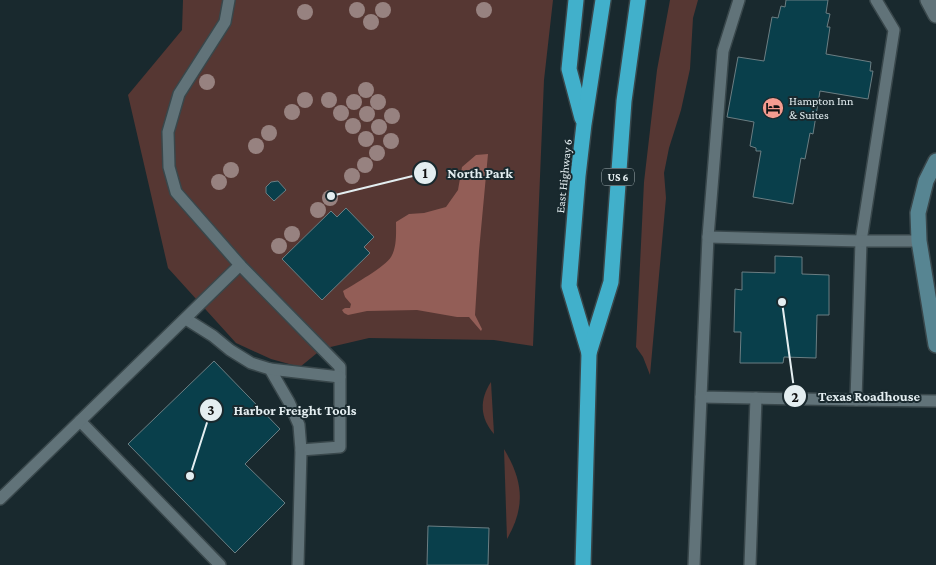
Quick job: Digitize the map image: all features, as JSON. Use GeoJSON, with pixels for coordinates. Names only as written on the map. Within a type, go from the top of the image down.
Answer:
{"type":"FeatureCollection","features":[{"type":"Feature","properties":{"kind":"highway","name":"US 6"},"geometry":{"type":"LineString","coordinates":[[576,0],[569,70],[584,124]]}},
{"type":"Feature","properties":{"kind":"highway","name":"East Highway 6"},"geometry":{"type":"LineString","coordinates":[[589,353],[569,286],[584,124],[603,0]]}},
{"type":"Feature","properties":{"kind":"highway","name":"East Highway 6"},"geometry":{"type":"LineString","coordinates":[[583,565],[589,353],[611,282],[624,101],[638,0]]}},
{"type":"Feature","properties":{"kind":"street"},"geometry":{"type":"LineString","coordinates":[[928,0],[936,14]]}},
{"type":"Feature","properties":{"kind":"street"},"geometry":{"type":"LineString","coordinates":[[936,161],[926,181],[918,213],[918,240],[936,345]]}},
{"type":"Feature","properties":{"kind":"lane"},"geometry":{"type":"LineString","coordinates":[[230,0],[225,22],[179,94],[168,132],[169,168],[176,192],[240,265],[340,367],[340,447],[301,450]]}},
{"type":"Feature","properties":{"kind":"lane"},"geometry":{"type":"LineString","coordinates":[[694,565],[708,237],[723,51],[739,0]]}},
{"type":"Feature","properties":{"kind":"lane"},"geometry":{"type":"LineString","coordinates":[[856,400],[860,241],[894,30],[876,0]]}},
{"type":"Feature","properties":{"kind":"lane"},"geometry":{"type":"LineString","coordinates":[[708,237],[860,241],[918,240]]}},
{"type":"Feature","properties":{"kind":"lane"},"geometry":{"type":"LineString","coordinates":[[0,499],[240,265]]}},
{"type":"Feature","properties":{"kind":"lane"},"geometry":{"type":"LineString","coordinates":[[186,319],[251,363],[270,369],[340,377]]}},
{"type":"Feature","properties":{"kind":"lane"},"geometry":{"type":"LineString","coordinates":[[270,369],[289,402],[299,425],[301,450],[298,565]]}},
{"type":"Feature","properties":{"kind":"lane"},"geometry":{"type":"LineString","coordinates":[[701,397],[936,401]]}},
{"type":"Feature","properties":{"kind":"lane"},"geometry":{"type":"LineString","coordinates":[[750,565],[756,398]]}},
{"type":"Feature","properties":{"kind":"lane"},"geometry":{"type":"LineString","coordinates":[[80,421],[220,565]]}},
{"type":"Feature","properties":{"kind":"shaded area"},"geometry":{"type":"Polygon","coordinates":[[[183,0],[553,0],[544,80],[533,346],[494,340],[369,338],[322,349],[300,367],[271,359],[236,343],[168,268],[128,95],[182,30],[183,0]]]}},
{"type":"Feature","properties":{"kind":"shaded area"},"geometry":{"type":"Polygon","coordinates":[[[670,0],[698,0],[693,18],[690,69],[664,173],[666,198],[650,375],[643,357],[636,347],[644,182],[657,70],[670,0]]]}},
{"type":"Feature","properties":{"kind":"shaded area"},"geometry":{"type":"Polygon","coordinates":[[[488,154],[475,315],[482,329],[481,331],[469,317],[457,317],[417,310],[367,311],[348,315],[344,313],[342,310],[350,308],[351,304],[343,291],[376,270],[391,257],[395,244],[396,222],[409,214],[424,213],[446,207],[458,190],[462,167],[476,155],[488,154]]]}},
{"type":"Feature","properties":{"kind":"shaded area"},"geometry":{"type":"Polygon","coordinates":[[[491,382],[494,434],[486,422],[483,409],[484,395],[491,382]]]}},
{"type":"Feature","properties":{"kind":"shaded area"},"geometry":{"type":"Polygon","coordinates":[[[504,449],[515,472],[520,494],[517,516],[507,539],[504,449]]]}},
{"type":"Feature","properties":{"kind":"building","name":"Hampton Inn & Suites"},"geometry":{"type":"Polygon","coordinates":[[[786,0],[828,0],[826,13],[830,14],[827,27],[830,27],[826,54],[871,62],[870,71],[873,71],[868,99],[820,91],[813,134],[810,133],[805,159],[801,158],[793,204],[753,197],[761,151],[756,151],[756,148],[750,146],[754,122],[727,117],[738,57],[764,61],[772,17],[778,18],[781,6],[785,7],[786,0]]]}},
{"type":"Feature","properties":{"kind":"building"},"geometry":{"type":"Polygon","coordinates":[[[278,181],[286,190],[274,201],[266,193],[266,187],[271,182],[278,181]]]}},
{"type":"Feature","properties":{"kind":"building"},"geometry":{"type":"Polygon","coordinates":[[[346,208],[374,237],[364,247],[370,253],[322,300],[282,259],[331,211],[337,217],[346,208]]]}},
{"type":"Feature","properties":{"kind":"building"},"geometry":{"type":"Polygon","coordinates":[[[775,256],[802,257],[802,274],[829,275],[829,315],[817,315],[816,358],[784,357],[783,363],[740,363],[741,332],[734,332],[735,289],[742,290],[742,272],[775,273],[775,256]]]}},
{"type":"Feature","properties":{"kind":"building"},"geometry":{"type":"Polygon","coordinates":[[[214,361],[280,429],[245,464],[285,503],[235,553],[128,444],[214,361]]]}},
{"type":"Feature","properties":{"kind":"building"},"geometry":{"type":"Polygon","coordinates":[[[428,526],[489,528],[488,565],[427,565],[428,526]]]}},
{"type":"Feature","properties":{"kind":"place","name":"Hampton Inn & Suites"},"geometry":{"type":"Point","coordinates":[773,108]}},
{"type":"Feature","properties":{"kind":"place","name":"North Park"},"geometry":{"type":"Point","coordinates":[331,196]}},
{"type":"Feature","properties":{"kind":"place","name":"Texas Roadhouse"},"geometry":{"type":"Point","coordinates":[782,302]}},
{"type":"Feature","properties":{"kind":"place","name":"Harbor Freight Tools"},"geometry":{"type":"Point","coordinates":[190,476]}}]}
